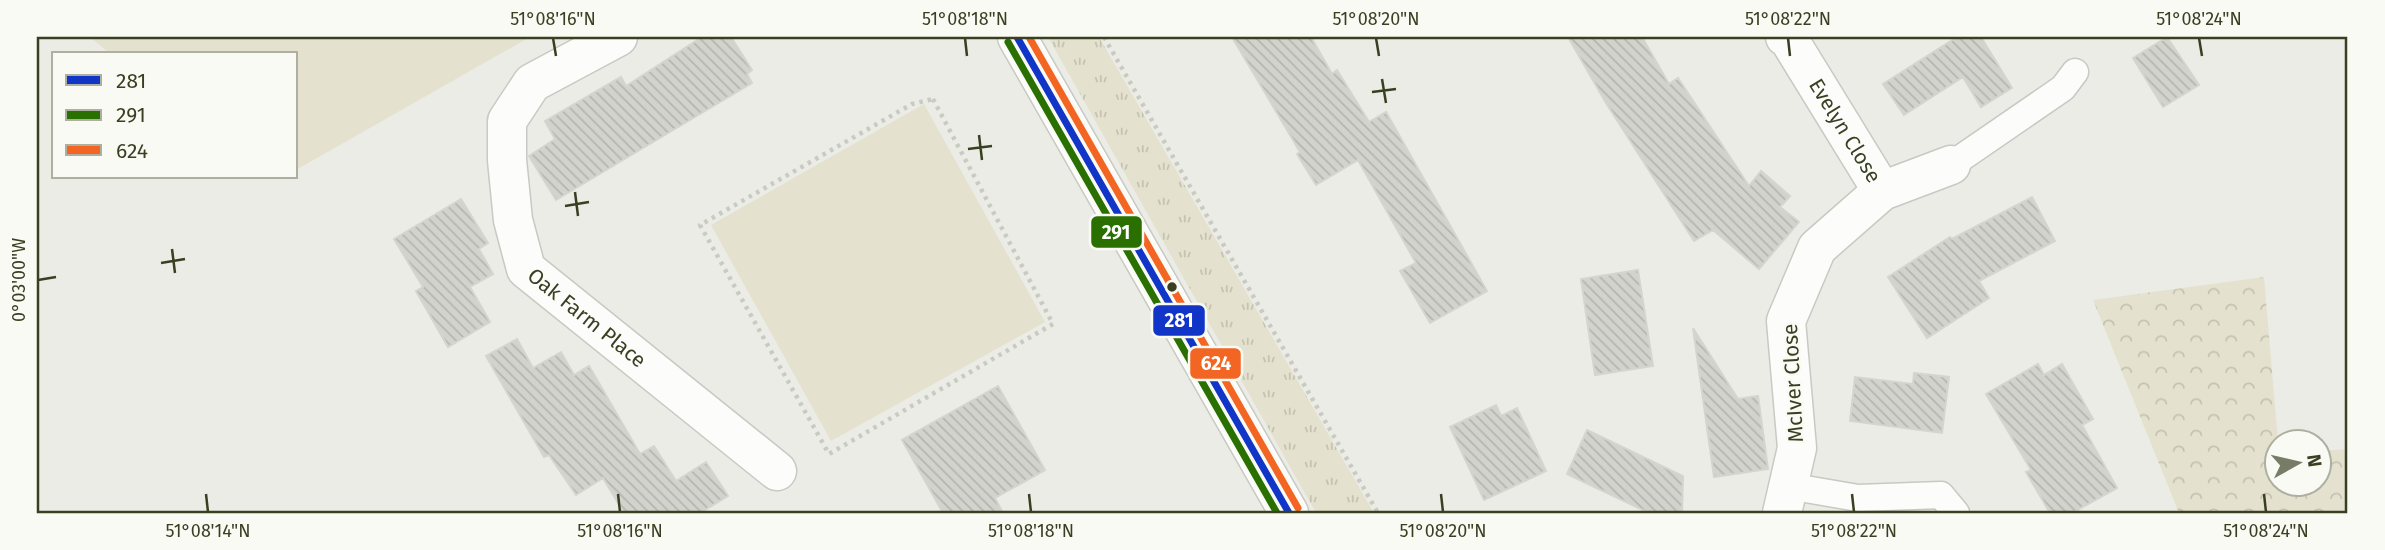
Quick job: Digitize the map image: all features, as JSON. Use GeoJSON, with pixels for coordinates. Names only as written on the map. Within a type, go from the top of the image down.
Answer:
{"type":"FeatureCollection","features":[{"type":"Feature","properties":{"kind":"street","name":"Oak Farm Place"},"geometry":{"type":"LineString","coordinates":[[618,37],[532,83],[508,121],[507,160],[513,220],[526,269],[777,471]]}},
{"type":"Feature","properties":{"kind":"street"},"geometry":{"type":"LineString","coordinates":[[1017,37],[1289,513]]}},
{"type":"Feature","properties":{"kind":"street","name":"Evelyn Close"},"geometry":{"type":"LineString","coordinates":[[1785,37],[1882,191]]}},
{"type":"Feature","properties":{"kind":"street","name":"McIver Close"},"geometry":{"type":"LineString","coordinates":[[1785,500],[1797,448],[1786,321],[1817,248],[1882,191],[1951,165]]}},
{"type":"Feature","properties":{"kind":"lane"},"geometry":{"type":"LineString","coordinates":[[1951,165],[2063,88],[2075,72]]}},
{"type":"Feature","properties":{"kind":"lane"},"geometry":{"type":"LineString","coordinates":[[1785,500],[1941,495],[1956,513]]}},
{"type":"Feature","properties":{"kind":"path"},"geometry":{"type":"LineString","coordinates":[[1104,37],[1378,513]]}},
{"type":"Feature","properties":{"kind":"path"},"geometry":{"type":"LineString","coordinates":[[933,99],[1053,324],[829,454],[700,225],[912,104],[933,99]]}},
{"type":"Feature","properties":{"kind":"green space"},"geometry":{"type":"Polygon","coordinates":[[[90,37],[530,37],[298,169],[298,52],[108,52],[90,37]]]}},
{"type":"Feature","properties":{"kind":"green space"},"geometry":{"type":"Polygon","coordinates":[[[1048,37],[1099,37],[1374,513],[1316,513],[1048,37]]]}},
{"type":"Feature","properties":{"kind":"green space"},"geometry":{"type":"Polygon","coordinates":[[[924,104],[1045,322],[831,441],[711,225],[924,104]]]}},
{"type":"Feature","properties":{"kind":"green space"},"geometry":{"type":"Polygon","coordinates":[[[2264,277],[2277,428],[2262,428],[2262,498],[2332,498],[2332,450],[2348,449],[2348,513],[2179,513],[2093,300],[2264,277]]]}},
{"type":"Feature","properties":{"kind":"building"},"geometry":{"type":"Polygon","coordinates":[[[702,37],[731,37],[752,70],[747,74],[752,83],[556,200],[529,156],[555,139],[545,121],[621,77],[626,86],[702,37]]]}},
{"type":"Feature","properties":{"kind":"building"},"geometry":{"type":"Polygon","coordinates":[[[1232,37],[1311,37],[1332,74],[1337,70],[1369,122],[1386,112],[1487,291],[1430,323],[1400,271],[1416,263],[1358,160],[1316,185],[1297,154],[1300,152],[1232,37]]]}},
{"type":"Feature","properties":{"kind":"building"},"geometry":{"type":"Polygon","coordinates":[[[1568,37],[1642,37],[1669,84],[1678,78],[1749,186],[1761,171],[1790,196],[1780,207],[1799,222],[1759,269],[1713,230],[1694,241],[1606,103],[1568,37]]]}},
{"type":"Feature","properties":{"kind":"building"},"geometry":{"type":"Polygon","coordinates":[[[1957,37],[1981,37],[2012,88],[1981,107],[1963,77],[1904,115],[1883,84],[1957,37]]]}},
{"type":"Feature","properties":{"kind":"building"},"geometry":{"type":"Polygon","coordinates":[[[2167,37],[2199,85],[2163,107],[2133,58],[2167,37]]]}},
{"type":"Feature","properties":{"kind":"building"},"geometry":{"type":"Polygon","coordinates":[[[2032,197],[2055,241],[1979,281],[1989,298],[1927,338],[1888,277],[1950,237],[1952,239],[2032,197]]]}},
{"type":"Feature","properties":{"kind":"building"},"geometry":{"type":"Polygon","coordinates":[[[461,199],[488,243],[479,249],[493,274],[470,287],[490,322],[448,347],[416,291],[423,287],[394,239],[461,199]]]}},
{"type":"Feature","properties":{"kind":"building"},"geometry":{"type":"Polygon","coordinates":[[[1638,270],[1653,366],[1595,375],[1581,279],[1638,270]]]}},
{"type":"Feature","properties":{"kind":"building"},"geometry":{"type":"Polygon","coordinates":[[[1693,328],[1738,399],[1758,396],[1768,469],[1714,477],[1693,328]]]}},
{"type":"Feature","properties":{"kind":"building"},"geometry":{"type":"Polygon","coordinates":[[[517,339],[533,368],[561,352],[574,375],[589,366],[640,454],[654,446],[676,481],[706,462],[728,496],[700,513],[624,513],[603,478],[576,495],[549,455],[544,457],[486,356],[517,339]]]}},
{"type":"Feature","properties":{"kind":"building"},"geometry":{"type":"Polygon","coordinates":[[[2038,364],[2044,375],[2062,364],[2093,419],[2082,425],[2117,488],[2072,513],[2050,513],[2026,472],[2031,470],[1986,394],[2038,364]]]}},
{"type":"Feature","properties":{"kind":"building"},"geometry":{"type":"Polygon","coordinates":[[[1914,373],[1949,377],[1942,433],[1850,421],[1855,377],[1913,384],[1914,373]]]}},
{"type":"Feature","properties":{"kind":"building"},"geometry":{"type":"Polygon","coordinates":[[[998,386],[1045,470],[995,498],[1003,513],[943,513],[902,440],[998,386]]]}},
{"type":"Feature","properties":{"kind":"building"},"geometry":{"type":"Polygon","coordinates":[[[1496,405],[1501,416],[1517,408],[1546,471],[1484,500],[1450,427],[1496,405]]]}},
{"type":"Feature","properties":{"kind":"building"},"geometry":{"type":"Polygon","coordinates":[[[1587,430],[1683,476],[1682,513],[1649,513],[1567,474],[1587,430]]]}},
{"type":"Feature","properties":{"kind":"transit line","name":"281"},"geometry":{"type":"LineString","coordinates":[[1017,37],[1289,513]]}},
{"type":"Feature","properties":{"kind":"transit line","name":"624"},"geometry":{"type":"LineString","coordinates":[[1029,37],[1298,508]]}},
{"type":"Feature","properties":{"kind":"transit line","name":"291"},"geometry":{"type":"LineString","coordinates":[[1008,42],[1277,513]]}}]}
